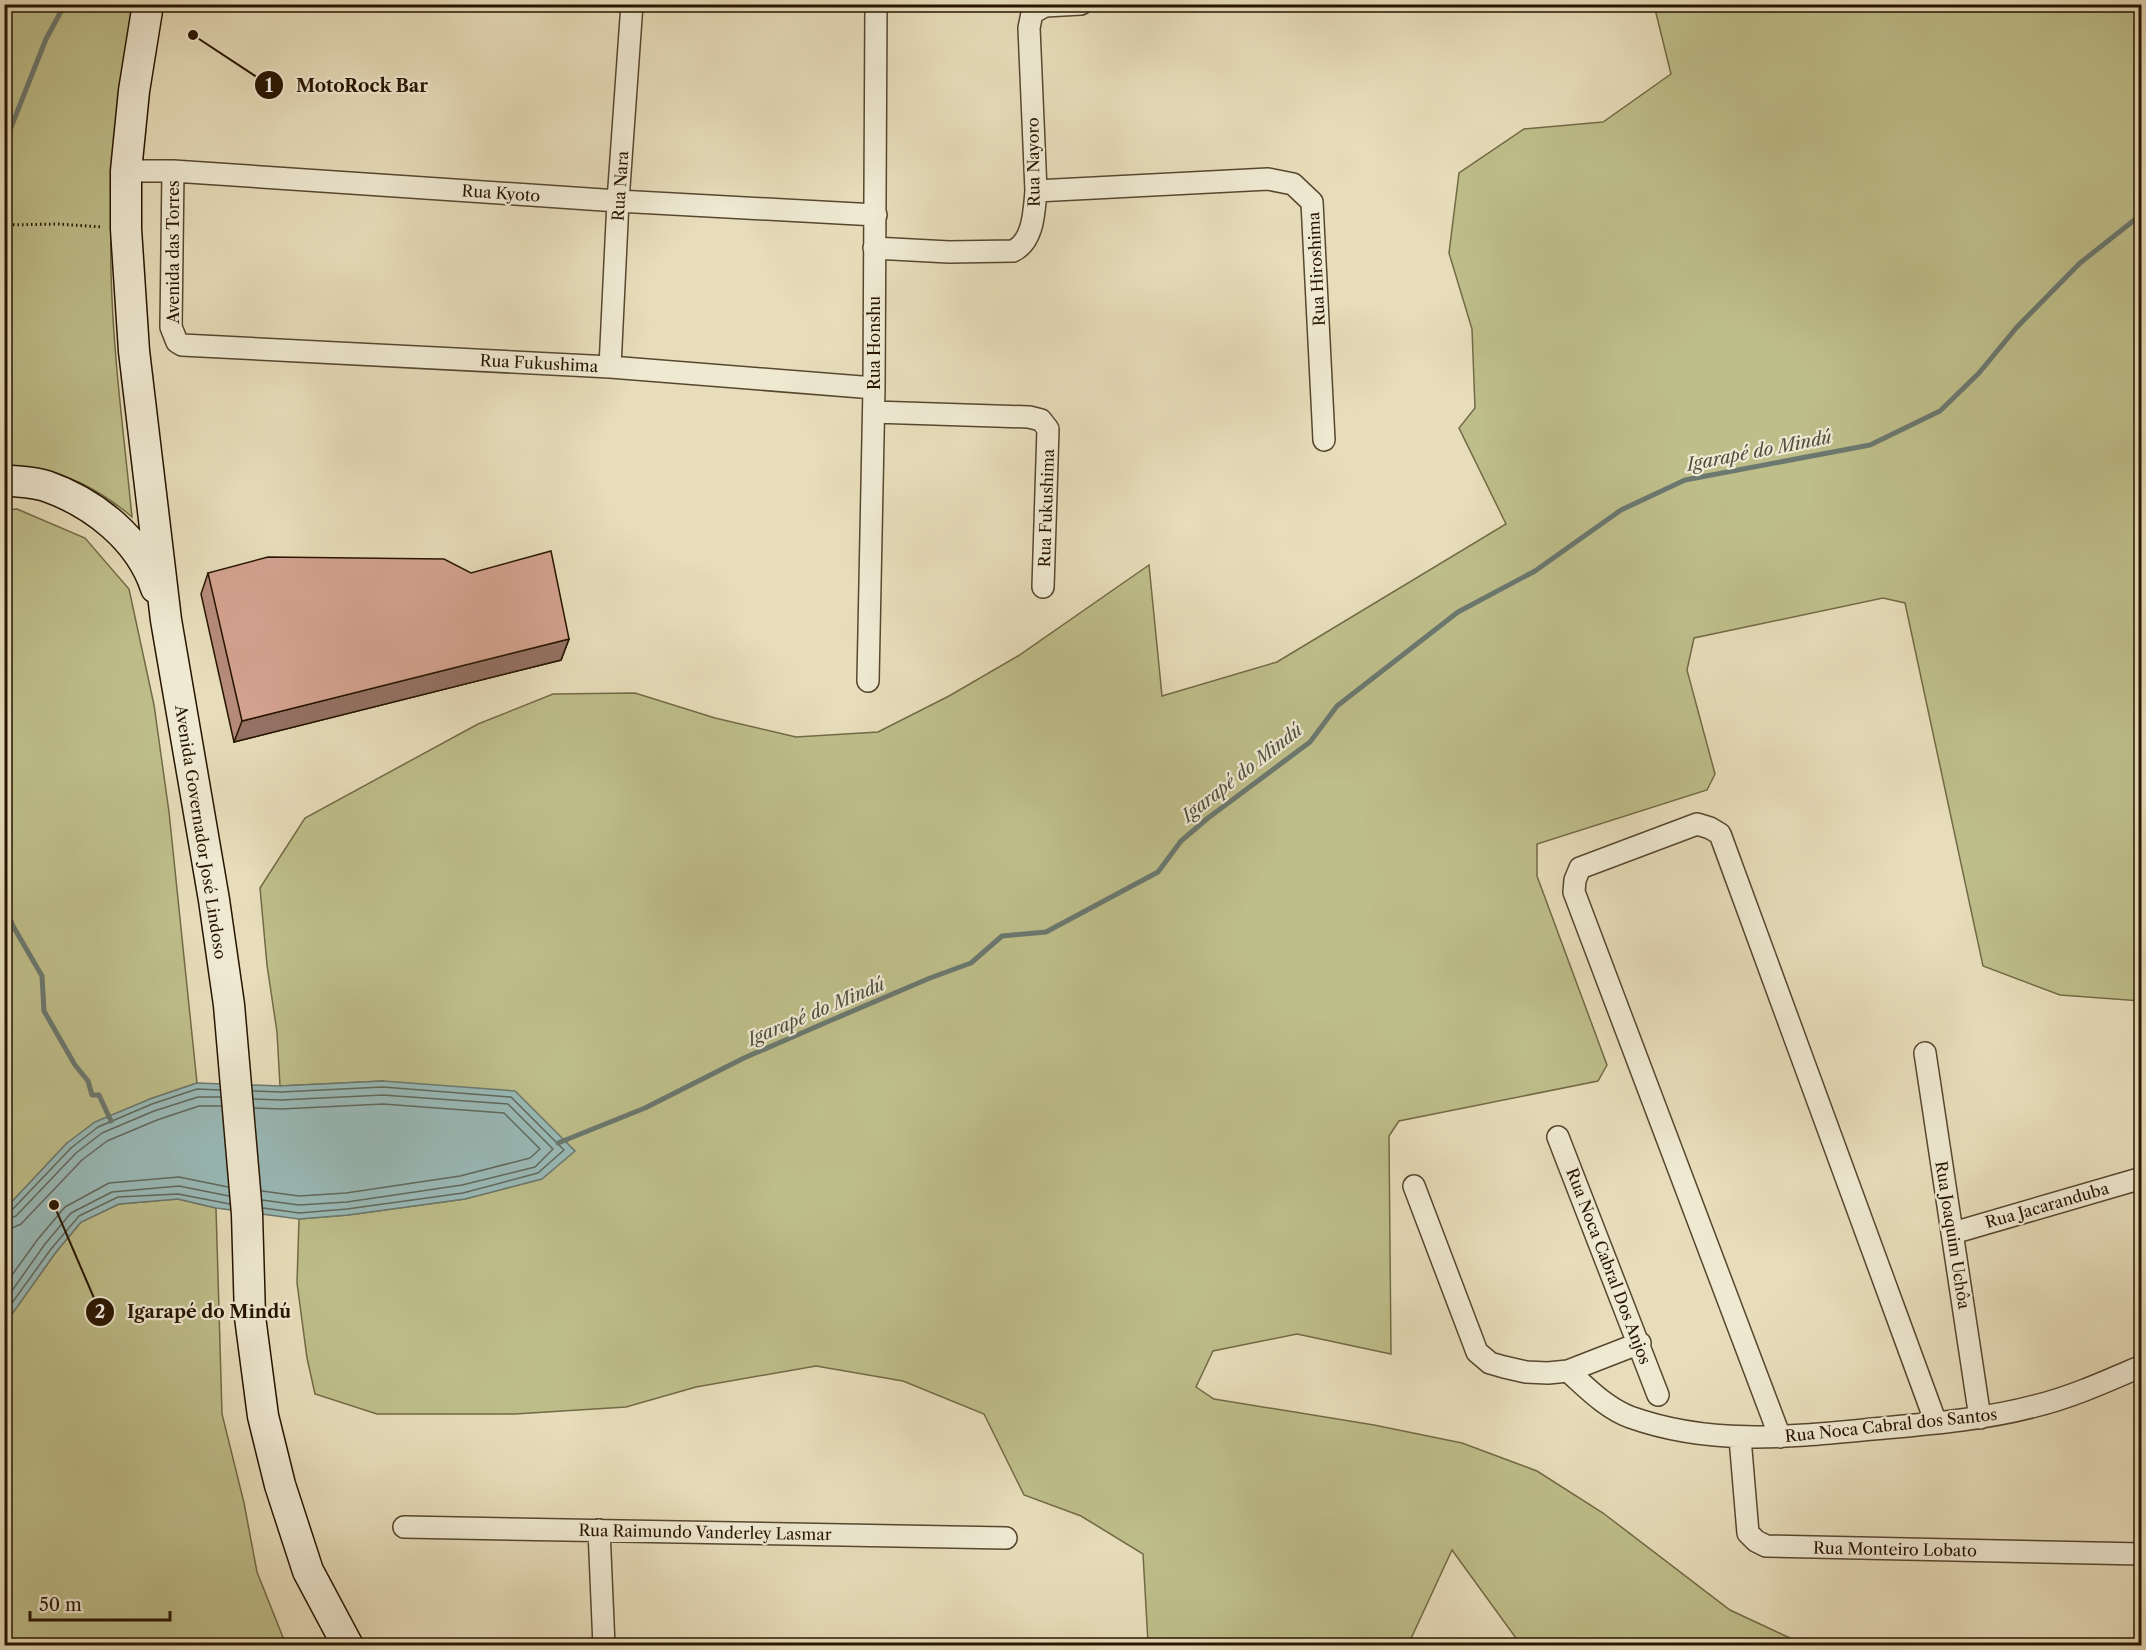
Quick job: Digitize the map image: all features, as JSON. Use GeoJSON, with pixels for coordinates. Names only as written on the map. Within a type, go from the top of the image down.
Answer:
{"type":"FeatureCollection","features":[{"type":"Feature","properties":{"kind":"main road","name":"Avenida Governador José Lindoso"},"geometry":{"type":"LineString","coordinates":[[148,4],[134,91],[126,171],[126,229],[134,351],[166,620],[229,1005],[247,1214],[250,1317],[263,1416],[280,1485],[308,1571],[348,1646]]}},
{"type":"Feature","properties":{"kind":"main road"},"geometry":{"type":"LineString","coordinates":[[4,480],[44,486],[88,505],[125,535],[152,574],[166,620]]}},
{"type":"Feature","properties":{"kind":"main road"},"geometry":{"type":"LineString","coordinates":[[308,1571],[328,1646]]}},
{"type":"Feature","properties":{"kind":"street","name":"Rua Nara"},"geometry":{"type":"LineString","coordinates":[[610,367],[618,201],[633,4]]}},
{"type":"Feature","properties":{"kind":"street","name":"Rua Honshu"},"geometry":{"type":"LineString","coordinates":[[868,681],[874,412],[876,4]]}},
{"type":"Feature","properties":{"kind":"street","name":"Rua Nayoro"},"geometry":{"type":"LineString","coordinates":[[874,248],[949,252],[1013,251],[1021,247],[1026,240],[1033,217],[1036,191],[1029,28],[1032,14],[1045,6],[1081,4]]}},
{"type":"Feature","properties":{"kind":"street","name":"Rua Kyoto"},"geometry":{"type":"LineString","coordinates":[[126,171],[173,171],[618,201],[876,215]]}},
{"type":"Feature","properties":{"kind":"street","name":"Avenida das Torres"},"geometry":{"type":"LineString","coordinates":[[173,171],[171,327],[177,342],[182,345],[203,347]]}},
{"type":"Feature","properties":{"kind":"street","name":"Rua Hiroshima"},"geometry":{"type":"LineString","coordinates":[[1036,191],[1268,179],[1293,184],[1312,202],[1324,440]]}},
{"type":"Feature","properties":{"kind":"street","name":"Rua Fukushima"},"geometry":{"type":"LineString","coordinates":[[203,347],[610,367],[874,388]]}},
{"type":"Feature","properties":{"kind":"street","name":"Rua Fukushima"},"geometry":{"type":"LineString","coordinates":[[874,412],[1029,417],[1041,420],[1048,429],[1043,587]]}},
{"type":"Feature","properties":{"kind":"street"},"geometry":{"type":"LineString","coordinates":[[1780,1437],[1574,892],[1575,880],[1580,868],[1697,824],[1720,834],[1936,1423]]}},
{"type":"Feature","properties":{"kind":"street","name":"Rua Joaquim Uchôa"},"geometry":{"type":"LineString","coordinates":[[1925,1053],[1980,1418]]}},
{"type":"Feature","properties":{"kind":"street","name":"Rua Noca Cabral Dos Anjos"},"geometry":{"type":"LineString","coordinates":[[1558,1137],[1640,1343],[1658,1395]]}},
{"type":"Feature","properties":{"kind":"street","name":"Rua Jacaranduba"},"geometry":{"type":"LineString","coordinates":[[1953,1233],[2142,1178]]}},
{"type":"Feature","properties":{"kind":"street"},"geometry":{"type":"LineString","coordinates":[[1414,1186],[1478,1352],[1490,1363],[1515,1370],[1548,1373],[1568,1371],[1640,1343]]}},
{"type":"Feature","properties":{"kind":"street","name":"Rua Noca Cabral dos Santos"},"geometry":{"type":"LineString","coordinates":[[1740,1438],[1780,1437],[1980,1418],[2036,1406],[2072,1395],[2142,1366]]}},
{"type":"Feature","properties":{"kind":"street"},"geometry":{"type":"LineString","coordinates":[[1568,1371],[1600,1400],[1629,1417],[1681,1431],[1740,1438]]}},
{"type":"Feature","properties":{"kind":"street","name":"Rua Monteiro Lobato"},"geometry":{"type":"LineString","coordinates":[[1740,1438],[1748,1533],[1756,1541],[1766,1546],[2142,1554]]}},
{"type":"Feature","properties":{"kind":"street","name":"Rua Raimundo Vanderley Lasmar"},"geometry":{"type":"LineString","coordinates":[[404,1527],[1006,1538]]}},
{"type":"Feature","properties":{"kind":"street"},"geometry":{"type":"LineString","coordinates":[[599,1530],[604,1646]]}},
{"type":"Feature","properties":{"kind":"path"},"geometry":{"type":"LineString","coordinates":[[4,225],[58,224],[126,229]]}},
{"type":"Feature","properties":{"kind":"green space"},"geometry":{"type":"Polygon","coordinates":[[[5,5],[132,5],[116,138],[111,205],[111,272],[119,395],[132,517],[103,496],[73,479],[40,469],[5,465],[5,5]]]}},
{"type":"Feature","properties":{"kind":"green space"},"geometry":{"type":"Polygon","coordinates":[[[1654,5],[2141,5],[2141,1001],[2060,995],[1983,966],[1905,603],[1883,598],[1694,638],[1687,670],[1715,774],[1707,790],[1537,844],[1537,876],[1607,1065],[1598,1081],[1399,1121],[1389,1136],[1391,1354],[1297,1334],[1213,1351],[1196,1387],[1214,1399],[1374,1425],[1462,1443],[1537,1471],[1603,1513],[1730,1610],[1805,1645],[1521,1645],[1452,1550],[1408,1645],[1148,1643],[1143,1554],[1081,1516],[1024,1495],[984,1414],[903,1381],[816,1366],[696,1387],[626,1407],[515,1414],[377,1414],[315,1394],[307,1358],[297,1283],[299,1219],[348,1215],[465,1199],[541,1179],[383,1081],[280,1086],[277,1032],[267,965],[260,888],[305,818],[478,724],[553,694],[635,693],[715,718],[796,737],[878,732],[949,696],[1018,656],[1149,565],[1162,696],[1277,662],[1506,524],[1459,428],[1475,408],[1472,329],[1449,253],[1459,173],[1524,129],[1603,122],[1671,74],[1654,5]]]}},
{"type":"Feature","properties":{"kind":"green space"},"geometry":{"type":"Polygon","coordinates":[[[17,509],[85,538],[129,589],[154,705],[169,812],[197,1083],[150,1099],[67,1143],[5,1209],[4,510],[17,509]]]}},
{"type":"Feature","properties":{"kind":"green space"},"geometry":{"type":"Polygon","coordinates":[[[178,1199],[216,1208],[222,1414],[244,1503],[257,1572],[286,1645],[5,1645],[4,1325],[56,1252],[81,1222],[119,1204],[178,1199]]]}},
{"type":"Feature","properties":{"kind":"water"},"geometry":{"type":"Polygon","coordinates":[[[383,1081],[515,1091],[575,1151],[542,1179],[465,1199],[348,1215],[299,1219],[216,1208],[178,1199],[119,1204],[81,1222],[56,1252],[5,1324],[5,1209],[67,1143],[95,1122],[150,1099],[197,1083],[280,1086],[383,1081]]]}},
{"type":"Feature","properties":{"kind":"building"},"geometry":{"type":"Polygon","coordinates":[[[551,551],[569,639],[242,721],[208,573],[268,557],[444,559],[471,573],[551,551]]]}},
{"type":"Feature","properties":{"kind":"waterway"},"geometry":{"type":"LineString","coordinates":[[4,145],[46,39],[65,4]]}},
{"type":"Feature","properties":{"kind":"waterway","name":"Igarapé do Mindú"},"geometry":{"type":"LineString","coordinates":[[558,1143],[645,1108],[744,1058],[930,978],[971,963],[1002,936],[1046,932],[1158,872],[1181,841],[1208,818],[1310,742],[1337,706],[1458,612],[1535,571],[1621,510],[1685,480],[1870,445],[1940,411],[1979,373],[2017,327],[2080,263],[2142,214]]}},
{"type":"Feature","properties":{"kind":"waterway"},"geometry":{"type":"LineString","coordinates":[[4,905],[13,926],[42,976],[44,1011],[75,1065],[88,1081],[92,1095],[99,1095],[111,1121]]}},
{"type":"Feature","properties":{"kind":"place","name":"MotoRock Bar"},"geometry":{"type":"Point","coordinates":[193,35]}},
{"type":"Feature","properties":{"kind":"place","name":"Igarapé do Mindú"},"geometry":{"type":"Point","coordinates":[54,1205]}}]}
